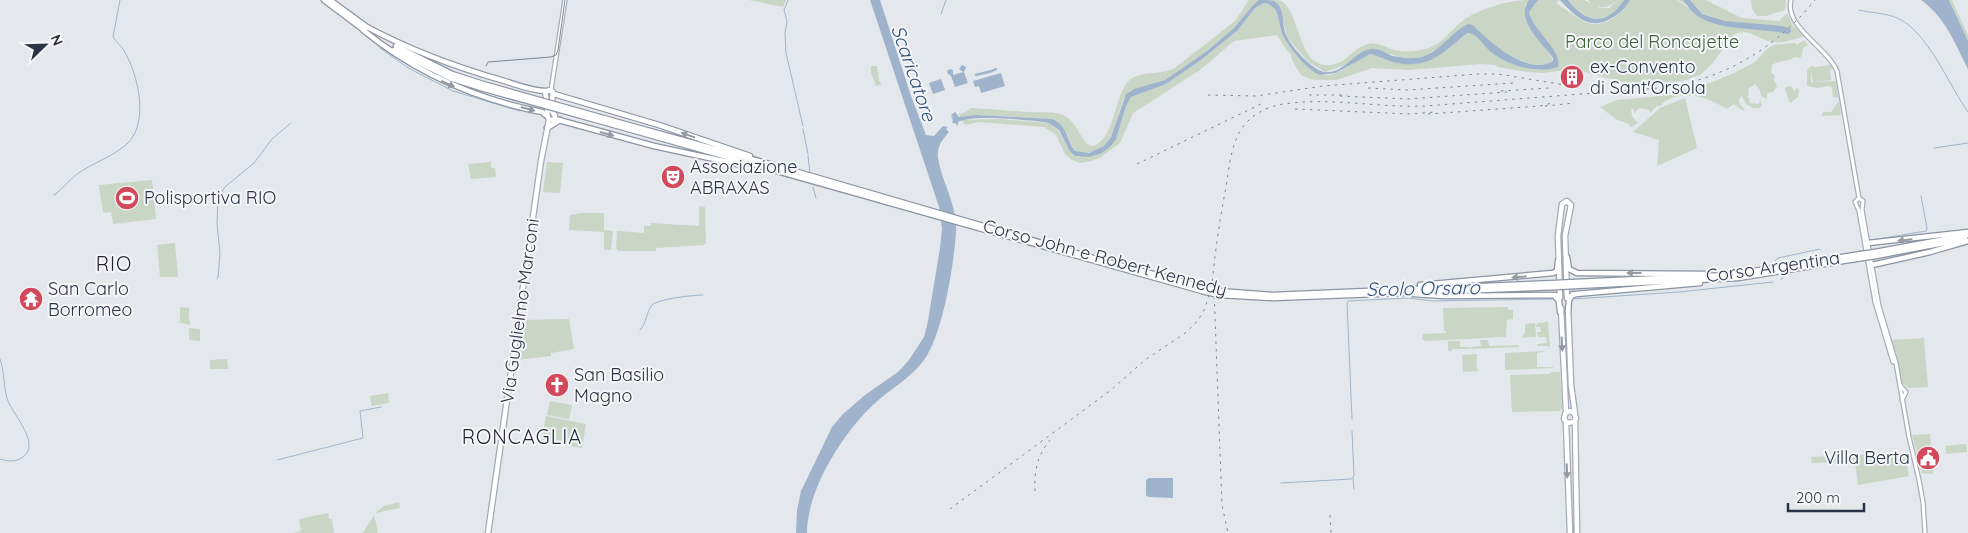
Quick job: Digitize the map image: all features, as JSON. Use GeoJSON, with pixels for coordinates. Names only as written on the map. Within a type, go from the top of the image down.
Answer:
{"type":"FeatureCollection","features":[{"type":"Feature","properties":{"kind":"main road"},"geometry":{"type":"LineString","coordinates":[[324,0],[364,28],[451,76],[614,123],[784,168]]}},
{"type":"Feature","properties":{"kind":"main road"},"geometry":{"type":"LineString","coordinates":[[330,0],[407,61],[443,82],[468,92],[542,112],[553,119],[654,146],[783,174]]}},
{"type":"Feature","properties":{"kind":"main road"},"geometry":{"type":"LineString","coordinates":[[553,119],[548,111],[565,0]]}},
{"type":"Feature","properties":{"kind":"main road"},"geometry":{"type":"LineString","coordinates":[[1791,0],[1790,8],[1793,20],[1830,60],[1837,71],[1859,198],[1863,200],[1860,206],[1870,265],[1903,392],[1902,401],[1923,500],[1925,533]]}},
{"type":"Feature","properties":{"kind":"main road"},"geometry":{"type":"LineString","coordinates":[[364,28],[450,65],[531,89],[550,92],[659,125],[784,168],[937,215]]}},
{"type":"Feature","properties":{"kind":"main road"},"geometry":{"type":"LineString","coordinates":[[547,128],[553,119],[550,92]]}},
{"type":"Feature","properties":{"kind":"main road","name":"Via Guglielmo Marconi"},"geometry":{"type":"LineString","coordinates":[[488,533],[547,128],[553,119]]}},
{"type":"Feature","properties":{"kind":"main road"},"geometry":{"type":"LineString","coordinates":[[614,123],[783,174],[937,215]]}},
{"type":"Feature","properties":{"kind":"main road"},"geometry":{"type":"LineString","coordinates":[[1859,198],[1855,201],[1860,206]]}},
{"type":"Feature","properties":{"kind":"main road"},"geometry":{"type":"LineString","coordinates":[[1570,533],[1566,422],[1564,417],[1566,413],[1558,296],[1559,218],[1562,204],[1567,201],[1571,205],[1566,228],[1571,385],[1575,414],[1578,533]]}},
{"type":"Feature","properties":{"kind":"main road","name":"Corso John e Robert Kennedy"},"geometry":{"type":"LineString","coordinates":[[937,215],[1219,293],[1273,296],[1387,293],[1575,284]]}},
{"type":"Feature","properties":{"kind":"main road"},"geometry":{"type":"LineString","coordinates":[[1866,244],[1968,237]]}},
{"type":"Feature","properties":{"kind":"main road"},"geometry":{"type":"LineString","coordinates":[[1870,265],[1930,252],[1968,237]]}},
{"type":"Feature","properties":{"kind":"main road","name":"Corso Argentina"},"geometry":{"type":"LineString","coordinates":[[1575,284],[1771,271],[1968,237]]}},
{"type":"Feature","properties":{"kind":"main road"},"geometry":{"type":"LineString","coordinates":[[1567,257],[1569,270],[1577,273],[1750,273]]}},
{"type":"Feature","properties":{"kind":"main road"},"geometry":{"type":"LineString","coordinates":[[1398,288],[1438,282],[1553,274],[1557,270],[1558,261]]}},
{"type":"Feature","properties":{"kind":"main road"},"geometry":{"type":"LineString","coordinates":[[1870,265],[1873,293],[1898,373]]}},
{"type":"Feature","properties":{"kind":"main road","name":"Corso Argentina"},"geometry":{"type":"LineString","coordinates":[[1575,284],[1738,278],[1771,271]]}},
{"type":"Feature","properties":{"kind":"main road"},"geometry":{"type":"LineString","coordinates":[[1387,293],[1444,296],[1558,296],[1564,300],[1569,294],[1680,286],[1738,278]]}},
{"type":"Feature","properties":{"kind":"main road","name":"Corso John e Robert Kennedy"},"geometry":{"type":"LineString","coordinates":[[1273,296],[1398,288],[1558,286]]}},
{"type":"Feature","properties":{"kind":"main road"},"geometry":{"type":"LineString","coordinates":[[1873,293],[1877,296]]}},
{"type":"Feature","properties":{"kind":"main road"},"geometry":{"type":"LineString","coordinates":[[1566,413],[1571,412],[1575,414]]}},
{"type":"Feature","properties":{"kind":"main road"},"geometry":{"type":"LineString","coordinates":[[1566,422],[1575,421]]}},
{"type":"Feature","properties":{"kind":"green space"},"geometry":{"type":"Polygon","coordinates":[[[749,0],[786,0],[783,7],[749,0]]]}},
{"type":"Feature","properties":{"kind":"green space"},"geometry":{"type":"Polygon","coordinates":[[[1249,0],[1259,0],[1234,28],[1207,51],[1165,80],[1129,91],[1123,100],[1111,137],[1104,146],[1092,152],[1083,153],[1075,151],[1064,128],[1052,119],[976,115],[960,117],[959,114],[971,108],[1059,114],[1068,118],[1086,143],[1093,146],[1100,143],[1105,136],[1122,91],[1131,79],[1143,74],[1164,72],[1176,67],[1235,21],[1249,0]]]}},
{"type":"Feature","properties":{"kind":"green space"},"geometry":{"type":"Polygon","coordinates":[[[1272,0],[1282,1],[1289,9],[1301,40],[1312,58],[1320,64],[1330,65],[1341,62],[1359,48],[1369,44],[1379,44],[1403,51],[1429,48],[1438,43],[1461,22],[1476,13],[1503,4],[1529,0],[1525,5],[1526,21],[1548,50],[1553,61],[1543,65],[1520,60],[1496,46],[1468,24],[1444,45],[1424,56],[1414,59],[1371,49],[1363,52],[1345,65],[1325,72],[1307,61],[1287,37],[1281,10],[1272,0]]]}},
{"type":"Feature","properties":{"kind":"green space","name":"Parco del Roncajette"},"geometry":{"type":"Polygon","coordinates":[[[1538,0],[1560,0],[1556,3],[1590,24],[1604,23],[1610,20],[1622,11],[1630,0],[1676,0],[1697,13],[1734,24],[1697,12],[1678,0],[1706,0],[1742,18],[1779,21],[1787,13],[1793,26],[1804,36],[1788,41],[1772,42],[1753,34],[1738,33],[1733,35],[1712,64],[1700,75],[1686,80],[1646,86],[1633,85],[1574,69],[1543,73],[1481,64],[1409,70],[1372,68],[1337,80],[1317,80],[1301,75],[1290,53],[1277,35],[1234,41],[1200,70],[1133,113],[1120,143],[1101,157],[1080,163],[1072,160],[1065,154],[1056,135],[1044,127],[979,122],[965,125],[962,120],[999,119],[1049,123],[1058,130],[1069,150],[1078,157],[1110,147],[1117,135],[1126,106],[1131,97],[1166,84],[1201,60],[1237,31],[1255,8],[1264,3],[1274,7],[1283,37],[1291,49],[1309,68],[1323,75],[1340,72],[1370,54],[1390,61],[1415,64],[1442,53],[1467,33],[1471,32],[1490,51],[1513,64],[1550,69],[1558,67],[1559,63],[1534,25],[1529,12],[1538,0]]]}},
{"type":"Feature","properties":{"kind":"green space"},"geometry":{"type":"Polygon","coordinates":[[[1568,0],[1584,0],[1600,8],[1609,8],[1618,0],[1624,0],[1610,14],[1603,18],[1596,18],[1582,13],[1568,0]]]}},
{"type":"Feature","properties":{"kind":"green space"},"geometry":{"type":"Polygon","coordinates":[[[1588,0],[1617,0],[1607,7],[1598,7],[1588,0]]]}},
{"type":"Feature","properties":{"kind":"green space"},"geometry":{"type":"Polygon","coordinates":[[[1751,0],[1786,0],[1785,10],[1766,16],[1757,16],[1752,9],[1751,0]]]}},
{"type":"Feature","properties":{"kind":"green space"},"geometry":{"type":"Polygon","coordinates":[[[1949,0],[1952,0],[1968,35],[1968,41],[1949,0]]]}},
{"type":"Feature","properties":{"kind":"green space"},"geometry":{"type":"Polygon","coordinates":[[[1804,40],[1808,45],[1803,48],[1800,58],[1795,57],[1772,65],[1771,72],[1775,76],[1774,80],[1777,86],[1773,92],[1767,93],[1767,99],[1761,96],[1760,90],[1755,84],[1748,89],[1749,95],[1747,97],[1750,103],[1759,104],[1760,100],[1762,104],[1760,108],[1749,106],[1742,96],[1739,99],[1739,103],[1745,110],[1734,104],[1727,109],[1713,101],[1697,96],[1673,97],[1657,106],[1650,113],[1649,110],[1639,108],[1634,114],[1634,109],[1631,109],[1632,116],[1638,123],[1631,127],[1627,123],[1617,120],[1600,107],[1617,100],[1691,93],[1684,91],[1685,89],[1710,83],[1734,73],[1755,62],[1773,45],[1795,43],[1797,45],[1804,40]]]}},
{"type":"Feature","properties":{"kind":"green space"},"geometry":{"type":"Polygon","coordinates":[[[1831,65],[1834,68],[1830,69],[1831,80],[1814,82],[1836,81],[1838,98],[1833,97],[1830,86],[1817,88],[1807,86],[1807,70],[1811,66],[1831,65]]]}},
{"type":"Feature","properties":{"kind":"green space"},"geometry":{"type":"Polygon","coordinates":[[[871,66],[877,66],[879,81],[882,84],[876,86],[871,73],[871,66]]]}},
{"type":"Feature","properties":{"kind":"green space"},"geometry":{"type":"Polygon","coordinates":[[[1791,86],[1794,91],[1797,88],[1799,91],[1798,97],[1790,103],[1785,90],[1786,87],[1791,86]]]}},
{"type":"Feature","properties":{"kind":"green space"},"geometry":{"type":"Polygon","coordinates":[[[1685,98],[1697,148],[1657,166],[1659,140],[1633,132],[1660,108],[1685,98]]]}},
{"type":"Feature","properties":{"kind":"green space"},"geometry":{"type":"Polygon","coordinates":[[[1839,101],[1841,115],[1821,116],[1823,112],[1831,112],[1839,101]]]}},
{"type":"Feature","properties":{"kind":"green space"},"geometry":{"type":"Polygon","coordinates":[[[491,162],[491,168],[495,168],[496,177],[471,179],[468,164],[491,162]]]}},
{"type":"Feature","properties":{"kind":"green space"},"geometry":{"type":"Polygon","coordinates":[[[547,162],[563,163],[560,193],[543,192],[547,162]]]}},
{"type":"Feature","properties":{"kind":"green space","name":"Polisportiva RIO"},"geometry":{"type":"Polygon","coordinates":[[[152,180],[156,219],[113,224],[111,212],[103,213],[99,185],[152,180]]]}},
{"type":"Feature","properties":{"kind":"green space"},"geometry":{"type":"Polygon","coordinates":[[[699,206],[705,207],[706,243],[704,245],[656,248],[656,251],[618,251],[616,248],[617,231],[644,233],[644,226],[651,226],[651,223],[699,226],[699,206]]]}},
{"type":"Feature","properties":{"kind":"green space"},"geometry":{"type":"Polygon","coordinates":[[[604,213],[604,230],[613,231],[611,250],[604,250],[604,232],[569,230],[570,215],[604,213]]]}},
{"type":"Feature","properties":{"kind":"green space"},"geometry":{"type":"Polygon","coordinates":[[[175,243],[178,277],[160,277],[157,245],[175,243]]]}},
{"type":"Feature","properties":{"kind":"green space"},"geometry":{"type":"Polygon","coordinates":[[[180,307],[189,308],[190,325],[178,322],[180,321],[180,307]]]}},
{"type":"Feature","properties":{"kind":"green space"},"geometry":{"type":"Polygon","coordinates":[[[1508,307],[1508,310],[1513,310],[1513,319],[1507,320],[1506,337],[1424,341],[1422,339],[1423,334],[1446,333],[1444,331],[1443,308],[1508,307]]]}},
{"type":"Feature","properties":{"kind":"green space"},"geometry":{"type":"Polygon","coordinates":[[[569,319],[574,349],[551,353],[551,356],[517,360],[523,320],[569,319]]]}},
{"type":"Feature","properties":{"kind":"green space"},"geometry":{"type":"Polygon","coordinates":[[[1548,322],[1550,348],[1548,346],[1537,346],[1537,344],[1547,343],[1546,337],[1538,337],[1537,332],[1541,332],[1540,327],[1536,327],[1537,323],[1548,322]]]}},
{"type":"Feature","properties":{"kind":"green space"},"geometry":{"type":"Polygon","coordinates":[[[1535,323],[1536,337],[1521,338],[1525,333],[1525,324],[1535,323]]]}},
{"type":"Feature","properties":{"kind":"green space"},"geometry":{"type":"Polygon","coordinates":[[[189,328],[200,329],[200,341],[189,340],[189,328]]]}},
{"type":"Feature","properties":{"kind":"green space"},"geometry":{"type":"Polygon","coordinates":[[[1924,338],[1928,387],[1909,388],[1902,383],[1892,340],[1924,338]]]}},
{"type":"Feature","properties":{"kind":"green space"},"geometry":{"type":"Polygon","coordinates":[[[1480,340],[1488,340],[1489,346],[1519,345],[1519,347],[1471,349],[1471,347],[1481,346],[1480,340]]]}},
{"type":"Feature","properties":{"kind":"green space"},"geometry":{"type":"Polygon","coordinates":[[[1448,341],[1460,341],[1460,347],[1470,347],[1470,349],[1453,349],[1450,352],[1448,350],[1448,341]]]}},
{"type":"Feature","properties":{"kind":"green space"},"geometry":{"type":"Polygon","coordinates":[[[1547,351],[1537,353],[1537,367],[1553,368],[1505,370],[1505,353],[1547,351]]]}},
{"type":"Feature","properties":{"kind":"green space"},"geometry":{"type":"Polygon","coordinates":[[[1477,354],[1476,365],[1478,371],[1463,372],[1462,355],[1477,354]]]}},
{"type":"Feature","properties":{"kind":"green space"},"geometry":{"type":"Polygon","coordinates":[[[227,359],[228,369],[210,369],[210,360],[227,359]]]}},
{"type":"Feature","properties":{"kind":"green space"},"geometry":{"type":"Polygon","coordinates":[[[1560,372],[1562,408],[1559,411],[1512,412],[1510,375],[1549,374],[1560,372]]]}},
{"type":"Feature","properties":{"kind":"green space"},"geometry":{"type":"Polygon","coordinates":[[[388,393],[389,403],[372,406],[370,396],[388,393]]]}},
{"type":"Feature","properties":{"kind":"green space"},"geometry":{"type":"Polygon","coordinates":[[[550,401],[572,405],[569,419],[547,415],[550,401]]]}},
{"type":"Feature","properties":{"kind":"green space"},"geometry":{"type":"Polygon","coordinates":[[[546,416],[586,424],[582,448],[541,441],[546,416]]]}},
{"type":"Feature","properties":{"kind":"green space"},"geometry":{"type":"Polygon","coordinates":[[[1930,434],[1933,474],[1922,473],[1912,435],[1930,434]]]}},
{"type":"Feature","properties":{"kind":"green space"},"geometry":{"type":"Polygon","coordinates":[[[1966,444],[1967,452],[1946,454],[1945,446],[1966,444]]]}},
{"type":"Feature","properties":{"kind":"green space"},"geometry":{"type":"Polygon","coordinates":[[[1905,453],[1909,476],[1858,485],[1855,461],[1812,463],[1811,457],[1905,453]]]}},
{"type":"Feature","properties":{"kind":"green space"},"geometry":{"type":"Polygon","coordinates":[[[399,502],[400,508],[375,513],[384,506],[399,502]]]}},
{"type":"Feature","properties":{"kind":"green space"},"geometry":{"type":"Polygon","coordinates":[[[328,513],[329,519],[332,519],[334,533],[293,533],[301,531],[299,519],[328,513]]]}},
{"type":"Feature","properties":{"kind":"green space"},"geometry":{"type":"Polygon","coordinates":[[[374,515],[378,533],[363,533],[374,515]]]}},
{"type":"Feature","properties":{"kind":"water"},"geometry":{"type":"Polygon","coordinates":[[[870,0],[880,0],[911,96],[926,135],[934,136],[943,126],[948,127],[946,129],[949,132],[940,144],[938,158],[955,213],[956,232],[953,262],[942,317],[931,348],[924,360],[906,379],[861,417],[838,447],[828,464],[813,499],[807,533],[796,533],[797,510],[801,491],[832,427],[843,414],[865,395],[898,372],[909,360],[924,337],[940,248],[942,229],[939,207],[870,0]]]}},
{"type":"Feature","properties":{"kind":"water"},"geometry":{"type":"Polygon","coordinates":[[[1259,0],[1274,1],[1278,4],[1282,11],[1287,37],[1301,56],[1313,67],[1324,72],[1331,72],[1343,67],[1359,54],[1371,49],[1379,50],[1392,56],[1407,58],[1417,58],[1426,55],[1468,24],[1473,25],[1488,40],[1510,55],[1521,61],[1543,65],[1553,61],[1553,58],[1531,31],[1525,15],[1525,8],[1529,0],[1538,0],[1529,12],[1531,19],[1556,55],[1559,61],[1558,67],[1541,70],[1514,65],[1498,57],[1477,37],[1467,33],[1436,57],[1418,64],[1396,63],[1370,54],[1336,73],[1320,75],[1310,69],[1295,54],[1284,38],[1274,8],[1264,3],[1255,8],[1237,31],[1201,60],[1166,84],[1131,97],[1126,106],[1116,139],[1102,153],[1089,157],[1075,156],[1069,150],[1059,130],[1049,123],[1016,119],[975,118],[958,122],[958,126],[952,123],[951,117],[954,118],[951,115],[955,112],[959,117],[976,115],[1052,119],[1057,121],[1064,129],[1075,151],[1089,153],[1104,146],[1111,137],[1126,94],[1134,89],[1165,80],[1207,51],[1234,28],[1259,0]]]}},
{"type":"Feature","properties":{"kind":"water"},"geometry":{"type":"Polygon","coordinates":[[[1560,0],[1568,0],[1582,13],[1596,19],[1610,15],[1624,0],[1630,0],[1624,8],[1610,19],[1595,23],[1583,20],[1560,0]]]}},
{"type":"Feature","properties":{"kind":"water"},"geometry":{"type":"Polygon","coordinates":[[[1683,0],[1690,0],[1702,14],[1725,21],[1782,26],[1791,29],[1791,32],[1788,34],[1731,27],[1709,22],[1697,15],[1683,0]]]}},
{"type":"Feature","properties":{"kind":"water"},"geometry":{"type":"Polygon","coordinates":[[[1921,0],[1949,0],[1968,41],[1968,69],[1943,22],[1921,0]]]}},
{"type":"Feature","properties":{"kind":"water"},"geometry":{"type":"Polygon","coordinates":[[[962,65],[966,67],[964,72],[968,83],[955,87],[947,71],[953,70],[953,75],[963,72],[959,69],[962,65]]]}},
{"type":"Feature","properties":{"kind":"water"},"geometry":{"type":"Polygon","coordinates":[[[1001,73],[1005,86],[981,93],[979,86],[975,87],[973,81],[1001,73]]]}},
{"type":"Feature","properties":{"kind":"water"},"geometry":{"type":"Polygon","coordinates":[[[941,79],[945,90],[933,94],[929,83],[941,79]]]}},
{"type":"Feature","properties":{"kind":"water"},"geometry":{"type":"Polygon","coordinates":[[[1149,478],[1173,478],[1173,498],[1148,497],[1146,495],[1146,480],[1149,478]]]}},
{"type":"Feature","properties":{"kind":"waterway"},"geometry":{"type":"LineString","coordinates":[[54,195],[77,174],[115,153],[127,144],[134,135],[140,111],[137,84],[123,49],[113,37],[120,0]]}},
{"type":"Feature","properties":{"kind":"waterway"},"geometry":{"type":"LineString","coordinates":[[788,0],[784,10],[787,21],[785,33],[786,53],[803,126]]}},
{"type":"Feature","properties":{"kind":"waterway"},"geometry":{"type":"LineString","coordinates":[[941,14],[946,0]]}},
{"type":"Feature","properties":{"kind":"waterway"},"geometry":{"type":"LineString","coordinates":[[1859,10],[1893,16],[1908,24],[1928,46],[1968,112]]}},
{"type":"Feature","properties":{"kind":"waterway"},"geometry":{"type":"LineString","coordinates":[[380,48],[410,69],[453,91],[520,111]]}},
{"type":"Feature","properties":{"kind":"waterway"},"geometry":{"type":"LineString","coordinates":[[976,75],[996,69]]}},
{"type":"Feature","properties":{"kind":"waterway"},"geometry":{"type":"LineString","coordinates":[[217,279],[220,253],[217,224],[218,198],[225,187],[254,163],[272,139],[291,123]]}},
{"type":"Feature","properties":{"kind":"waterway"},"geometry":{"type":"LineString","coordinates":[[803,129],[808,154]]}},
{"type":"Feature","properties":{"kind":"waterway","name":"Scolo Orsaro"},"geometry":{"type":"LineString","coordinates":[[1934,148],[1968,143]]}},
{"type":"Feature","properties":{"kind":"waterway"},"geometry":{"type":"LineString","coordinates":[[808,156],[810,173]]}},
{"type":"Feature","properties":{"kind":"waterway"},"geometry":{"type":"LineString","coordinates":[[813,187],[816,198]]}},
{"type":"Feature","properties":{"kind":"waterway","name":"Scolo Orsaro"},"geometry":{"type":"LineString","coordinates":[[1872,240],[1926,231],[1921,196]]}},
{"type":"Feature","properties":{"kind":"waterway","name":"Scolo Orsaro"},"geometry":{"type":"LineString","coordinates":[[1777,266],[1775,261],[1778,258],[1820,249]]}},
{"type":"Feature","properties":{"kind":"waterway","name":"Scolo Orsaro"},"geometry":{"type":"LineString","coordinates":[[1781,274],[1783,278],[1781,279]]}},
{"type":"Feature","properties":{"kind":"waterway","name":"Scolo Orsaro"},"geometry":{"type":"LineString","coordinates":[[1573,299],[1679,292],[1773,282]]}},
{"type":"Feature","properties":{"kind":"waterway"},"geometry":{"type":"LineString","coordinates":[[640,330],[652,305],[676,298],[703,295]]}},
{"type":"Feature","properties":{"kind":"waterway","name":"Scolo Orsaro"},"geometry":{"type":"LineString","coordinates":[[1352,419],[1348,301],[1408,298],[1432,301],[1554,299]]}},
{"type":"Feature","properties":{"kind":"waterway"},"geometry":{"type":"LineString","coordinates":[[0,359],[8,401],[28,438],[29,445],[28,451],[20,459],[12,461],[0,459]]}},
{"type":"Feature","properties":{"kind":"waterway"},"geometry":{"type":"LineString","coordinates":[[277,460],[363,438],[360,411],[381,407]]}},
{"type":"Feature","properties":{"kind":"waterway","name":"Scolo Orsaro"},"geometry":{"type":"LineString","coordinates":[[1281,483],[1351,479],[1354,476],[1352,431]]}},
{"type":"Feature","properties":{"kind":"waterway"},"geometry":{"type":"LineString","coordinates":[[1353,478],[1354,489]]}},
{"type":"Feature","properties":{"kind":"tram line"},"geometry":{"type":"LineString","coordinates":[[486,66],[488,62],[556,55],[565,0]]}},
{"type":"Feature","properties":{"kind":"railway"},"geometry":{"type":"LineString","coordinates":[[1211,296],[1219,228],[1233,149],[1242,128],[1266,109],[1278,105],[1301,102],[1425,106],[1660,88],[1683,84],[1726,70],[1765,47],[1799,18],[1815,0]]}},
{"type":"Feature","properties":{"kind":"railway"},"geometry":{"type":"LineString","coordinates":[[1208,95],[1256,96],[1323,86],[1478,74],[1498,74],[1577,87]]}},
{"type":"Feature","properties":{"kind":"railway"},"geometry":{"type":"LineString","coordinates":[[1368,88],[1407,90],[1513,83]]}},
{"type":"Feature","properties":{"kind":"railway"},"geometry":{"type":"LineString","coordinates":[[1501,91],[1549,88]]}},
{"type":"Feature","properties":{"kind":"railway"},"geometry":{"type":"LineString","coordinates":[[1340,96],[1408,99],[1507,92]]}},
{"type":"Feature","properties":{"kind":"railway"},"geometry":{"type":"LineString","coordinates":[[1309,95],[1347,95]]}},
{"type":"Feature","properties":{"kind":"railway"},"geometry":{"type":"LineString","coordinates":[[1137,164],[1263,103]]}},
{"type":"Feature","properties":{"kind":"railway"},"geometry":{"type":"LineString","coordinates":[[1428,114],[1540,106],[1552,103]]}},
{"type":"Feature","properties":{"kind":"railway"},"geometry":{"type":"LineString","coordinates":[[1545,106],[1575,103]]}},
{"type":"Feature","properties":{"kind":"railway"},"geometry":{"type":"LineString","coordinates":[[1295,109],[1410,114],[1435,112]]}},
{"type":"Feature","properties":{"kind":"railway"},"geometry":{"type":"LineString","coordinates":[[1214,289],[1222,505],[1228,533]]}},
{"type":"Feature","properties":{"kind":"railway"},"geometry":{"type":"LineString","coordinates":[[950,509],[1111,390],[1145,360],[1184,334],[1203,313],[1210,293]]}},
{"type":"Feature","properties":{"kind":"railway"},"geometry":{"type":"LineString","coordinates":[[1035,491],[1037,464],[1050,440]]}},
{"type":"Feature","properties":{"kind":"railway"},"geometry":{"type":"LineString","coordinates":[[1330,515],[1331,533]]}},
{"type":"Feature","properties":{"kind":"place","name":"ex-Convento di Sant'Orsola"},"geometry":{"type":"Point","coordinates":[1572,77]}},
{"type":"Feature","properties":{"kind":"place","name":"Associazione ABRAXAS"},"geometry":{"type":"Point","coordinates":[673,177]}},
{"type":"Feature","properties":{"kind":"place","name":"Polisportiva RIO"},"geometry":{"type":"Point","coordinates":[127,198]}},
{"type":"Feature","properties":{"kind":"place","name":"San Carlo Borromeo"},"geometry":{"type":"Point","coordinates":[31,299]}},
{"type":"Feature","properties":{"kind":"place","name":"San Basilio Magno"},"geometry":{"type":"Point","coordinates":[557,385]}},
{"type":"Feature","properties":{"kind":"place","name":"Villa Berta"},"geometry":{"type":"Point","coordinates":[1928,458]}},
{"type":"Feature","properties":{"kind":"district","name":"RIO"},"geometry":{"type":"Point","coordinates":[114,264]}},
{"type":"Feature","properties":{"kind":"district","name":"RONCAGLIA"},"geometry":{"type":"Point","coordinates":[522,437]}},
{"type":"Feature","properties":{"kind":"water label","name":"Scaricatore"},"geometry":{"type":"Point","coordinates":[914,73]}}]}
